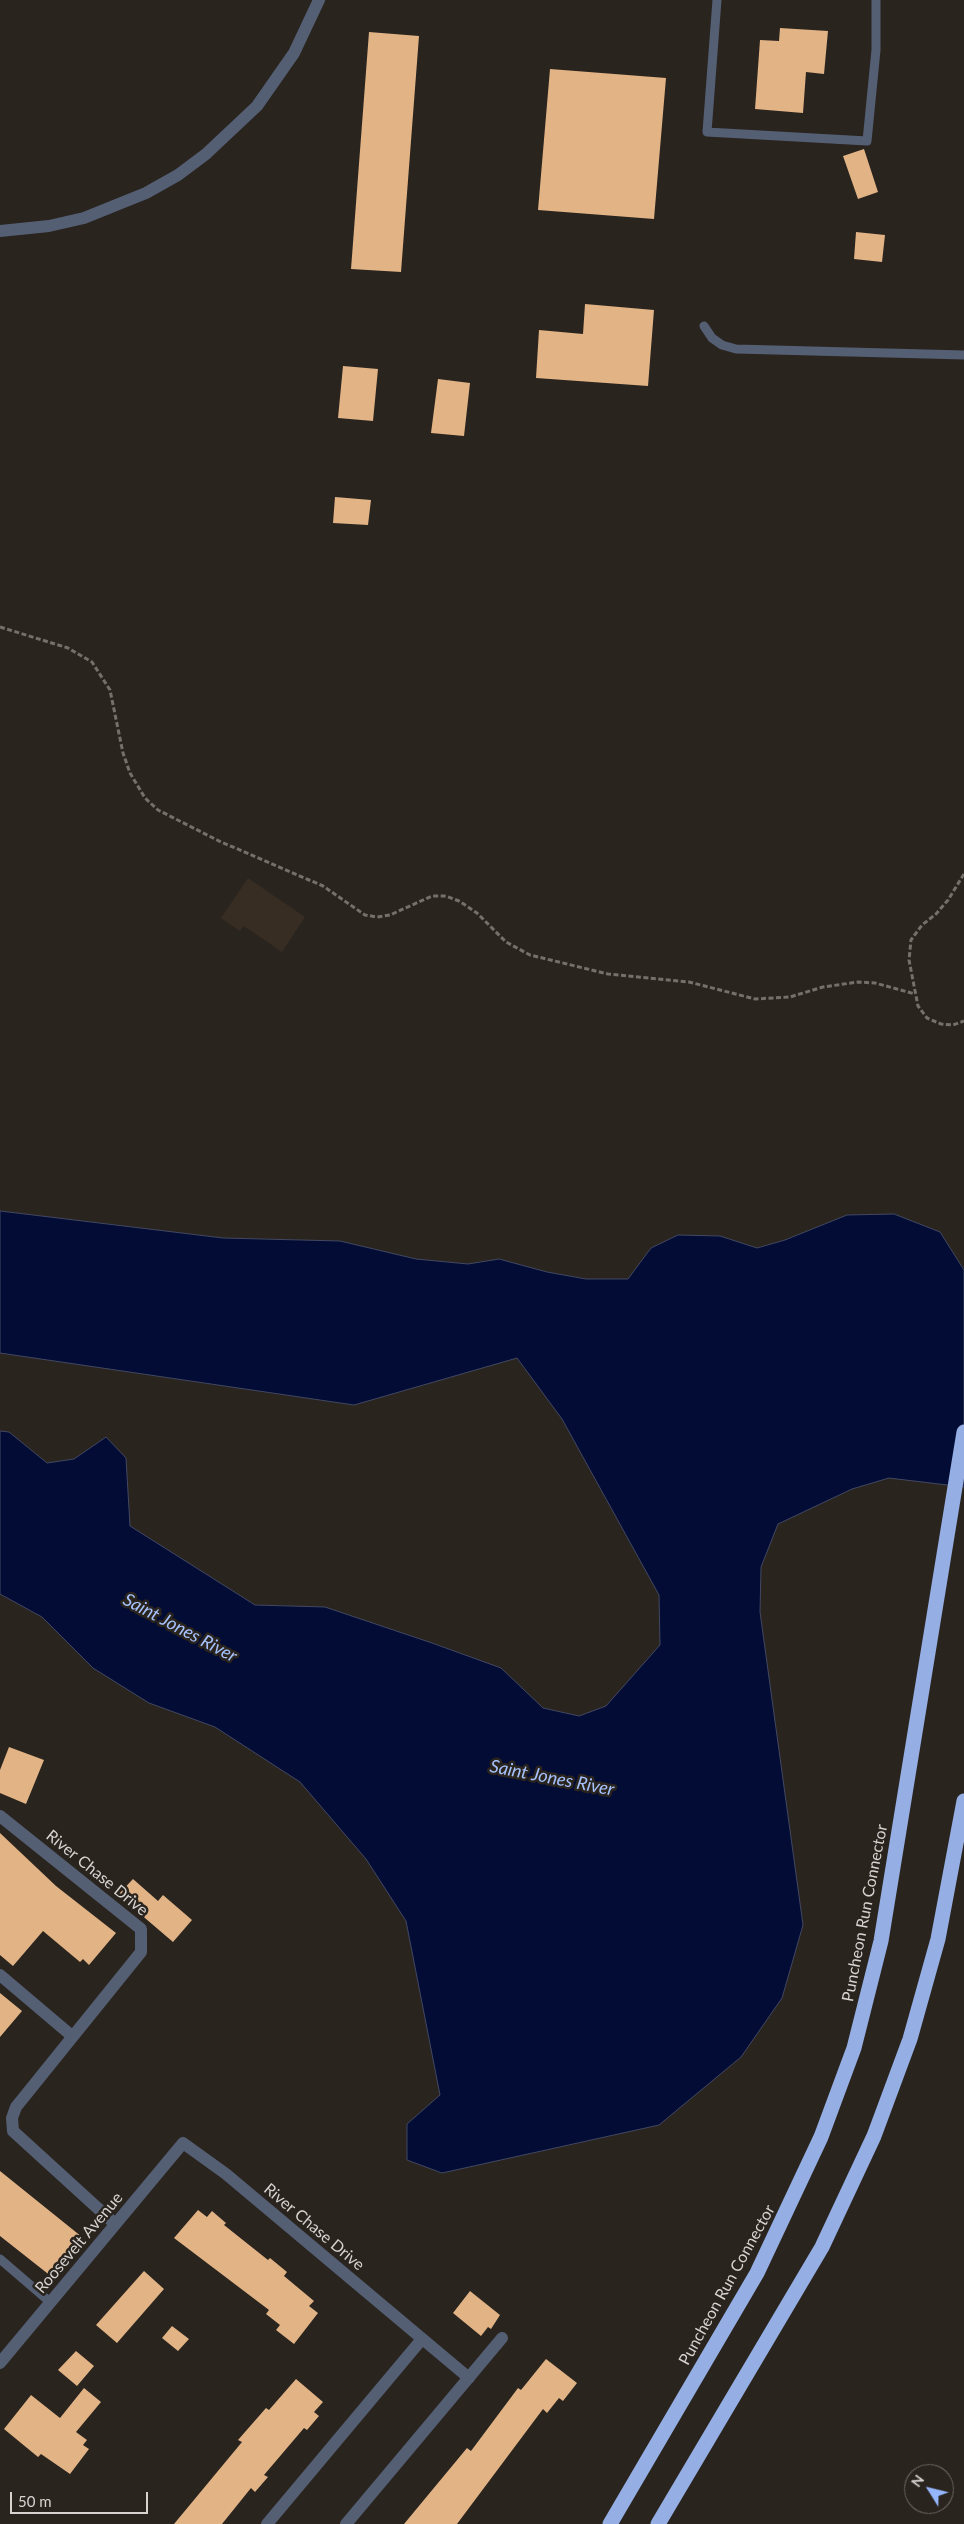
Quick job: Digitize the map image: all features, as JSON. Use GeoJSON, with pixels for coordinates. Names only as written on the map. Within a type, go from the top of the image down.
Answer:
{"type":"FeatureCollection","features":[{"type":"Feature","properties":{"kind":"highway","name":"Puncheon Run Connector"},"geometry":{"type":"LineString","coordinates":[[610,2524],[757,2273],[799,2187],[838,2096],[854,2048],[881,1941],[964,1432]]}},
{"type":"Feature","properties":{"kind":"highway"},"geometry":{"type":"LineString","coordinates":[[658,2524],[822,2247],[874,2136],[910,2039],[938,1939],[964,1801]]}},
{"type":"Feature","properties":{"kind":"street"},"geometry":{"type":"LineString","coordinates":[[0,231],[48,226],[84,218],[146,193],[178,175],[206,154],[257,106],[294,53],[318,0]]}},
{"type":"Feature","properties":{"kind":"street","name":"River Chase Drive"},"geometry":{"type":"LineString","coordinates":[[0,1816],[141,1929],[141,1952],[16,2107],[12,2118],[13,2131],[115,2224]]}},
{"type":"Feature","properties":{"kind":"street"},"geometry":{"type":"LineString","coordinates":[[0,1975],[72,2036]]}},
{"type":"Feature","properties":{"kind":"street","name":"River Chase Drive"},"geometry":{"type":"LineString","coordinates":[[183,2143],[226,2174],[468,2378]]}},
{"type":"Feature","properties":{"kind":"street","name":"Roosevelt Avenue"},"geometry":{"type":"LineString","coordinates":[[0,2363],[183,2143]]}},
{"type":"Feature","properties":{"kind":"street"},"geometry":{"type":"LineString","coordinates":[[346,2524],[502,2338]]}},
{"type":"Feature","properties":{"kind":"street"},"geometry":{"type":"LineString","coordinates":[[267,2524],[422,2339]]}},
{"type":"Feature","properties":{"kind":"lane"},"geometry":{"type":"LineString","coordinates":[[717,0],[707,132],[867,141],[876,50],[876,0]]}},
{"type":"Feature","properties":{"kind":"lane"},"geometry":{"type":"LineString","coordinates":[[704,326],[717,341],[736,349],[964,355]]}},
{"type":"Feature","properties":{"kind":"lane"},"geometry":{"type":"LineString","coordinates":[[0,2259],[50,2302]]}},
{"type":"Feature","properties":{"kind":"path"},"geometry":{"type":"LineString","coordinates":[[0,627],[68,648],[92,662],[110,690],[123,753],[130,772],[145,798],[158,810],[218,841],[324,886],[365,915],[377,917],[390,915],[432,896],[446,896],[459,901],[477,913],[506,942],[530,954],[608,974],[689,982],[755,999],[790,997],[823,988],[858,982],[875,983],[915,994]]}},
{"type":"Feature","properties":{"kind":"path"},"geometry":{"type":"LineString","coordinates":[[964,874],[948,900],[936,914],[922,925],[911,940],[909,960],[918,1006],[927,1018],[941,1024],[953,1024],[964,1021]]}},
{"type":"Feature","properties":{"kind":"shaded area"},"geometry":{"type":"Polygon","coordinates":[[[248,878],[305,917],[282,952],[244,926],[240,931],[221,918],[248,878]]]}},
{"type":"Feature","properties":{"kind":"water","name":"Saint Jones River"},"geometry":{"type":"Polygon","coordinates":[[[0,1211],[223,1238],[340,1241],[416,1259],[468,1264],[499,1259],[547,1272],[586,1279],[628,1279],[651,1248],[678,1235],[720,1236],[757,1248],[785,1240],[847,1215],[894,1214],[940,1232],[964,1270],[964,1487],[889,1478],[852,1489],[778,1524],[761,1567],[760,1612],[803,1925],[782,1998],[741,2057],[659,2125],[442,2173],[407,2160],[407,2124],[440,2095],[406,1921],[366,1859],[300,1782],[215,1727],[149,1703],[93,1668],[42,1617],[0,1594],[0,1431],[9,1432],[47,1463],[74,1459],[106,1437],[126,1458],[130,1526],[255,1605],[325,1607],[432,1643],[501,1668],[543,1708],[579,1716],[606,1706],[660,1645],[659,1595],[562,1419],[517,1358],[354,1405],[0,1353],[0,1211]]]}},
{"type":"Feature","properties":{"kind":"building"},"geometry":{"type":"Polygon","coordinates":[[[780,28],[828,31],[824,74],[806,72],[803,113],[755,109],[760,40],[779,41],[780,28]]]}},
{"type":"Feature","properties":{"kind":"building"},"geometry":{"type":"Polygon","coordinates":[[[369,32],[419,36],[401,272],[351,269],[369,32]]]}},
{"type":"Feature","properties":{"kind":"building"},"geometry":{"type":"Polygon","coordinates":[[[550,69],[666,78],[654,219],[538,210],[550,69]]]}},
{"type":"Feature","properties":{"kind":"building"},"geometry":{"type":"Polygon","coordinates":[[[864,149],[878,192],[858,199],[843,156],[864,149]]]}},
{"type":"Feature","properties":{"kind":"building"},"geometry":{"type":"Polygon","coordinates":[[[856,232],[885,235],[882,262],[854,259],[856,232]]]}},
{"type":"Feature","properties":{"kind":"building"},"geometry":{"type":"Polygon","coordinates":[[[585,304],[654,310],[648,386],[536,378],[539,330],[583,334],[585,304]]]}},
{"type":"Feature","properties":{"kind":"building"},"geometry":{"type":"Polygon","coordinates":[[[343,366],[378,369],[373,421],[338,418],[343,366]]]}},
{"type":"Feature","properties":{"kind":"building"},"geometry":{"type":"Polygon","coordinates":[[[438,379],[470,383],[464,436],[431,433],[438,379]]]}},
{"type":"Feature","properties":{"kind":"building"},"geometry":{"type":"Polygon","coordinates":[[[335,497],[371,500],[368,525],[333,523],[335,497]]]}},
{"type":"Feature","properties":{"kind":"building"},"geometry":{"type":"Polygon","coordinates":[[[9,1747],[44,1760],[26,1804],[0,1793],[0,1770],[9,1747]]]}},
{"type":"Feature","properties":{"kind":"building"},"geometry":{"type":"Polygon","coordinates":[[[0,1833],[56,1886],[116,1933],[89,1965],[83,1959],[80,1962],[43,1931],[13,1966],[0,1955],[0,1833]]]}},
{"type":"Feature","properties":{"kind":"building"},"geometry":{"type":"Polygon","coordinates":[[[133,1879],[158,1901],[163,1895],[192,1920],[173,1942],[118,1895],[133,1879]]]}},
{"type":"Feature","properties":{"kind":"building"},"geometry":{"type":"Polygon","coordinates":[[[0,1993],[22,2011],[0,2037],[0,1993]]]}},
{"type":"Feature","properties":{"kind":"building"},"geometry":{"type":"Polygon","coordinates":[[[0,2171],[82,2237],[52,2277],[0,2236],[0,2171]]]}},
{"type":"Feature","properties":{"kind":"building"},"geometry":{"type":"Polygon","coordinates":[[[198,2210],[207,2217],[212,2211],[226,2223],[224,2225],[268,2260],[270,2258],[287,2272],[284,2276],[314,2301],[309,2306],[318,2313],[294,2344],[276,2330],[280,2325],[266,2314],[269,2310],[174,2238],[198,2210]]]}},
{"type":"Feature","properties":{"kind":"building"},"geometry":{"type":"Polygon","coordinates":[[[144,2271],[164,2289],[117,2343],[96,2325],[144,2271]]]}},
{"type":"Feature","properties":{"kind":"building"},"geometry":{"type":"Polygon","coordinates":[[[470,2291],[500,2315],[491,2329],[488,2327],[481,2336],[453,2313],[470,2291]]]}},
{"type":"Feature","properties":{"kind":"building"},"geometry":{"type":"Polygon","coordinates":[[[172,2326],[189,2339],[178,2351],[162,2338],[172,2326]]]}},
{"type":"Feature","properties":{"kind":"building"},"geometry":{"type":"Polygon","coordinates":[[[76,2351],[94,2366],[77,2386],[58,2370],[76,2351]]]}},
{"type":"Feature","properties":{"kind":"building"},"geometry":{"type":"Polygon","coordinates":[[[546,2359],[577,2383],[563,2401],[559,2398],[547,2413],[543,2409],[457,2524],[404,2524],[467,2448],[471,2451],[518,2388],[521,2390],[546,2359]]]}},
{"type":"Feature","properties":{"kind":"building"},"geometry":{"type":"Polygon","coordinates":[[[296,2379],[323,2402],[314,2412],[319,2416],[307,2430],[304,2428],[264,2475],[268,2477],[255,2492],[251,2488],[222,2524],[174,2524],[242,2442],[238,2440],[266,2408],[269,2410],[296,2379]]]}},
{"type":"Feature","properties":{"kind":"building"},"geometry":{"type":"Polygon","coordinates":[[[84,2388],[101,2402],[76,2432],[87,2440],[83,2445],[89,2449],[70,2474],[41,2454],[38,2457],[4,2429],[31,2395],[60,2418],[84,2388]]]}}]}
